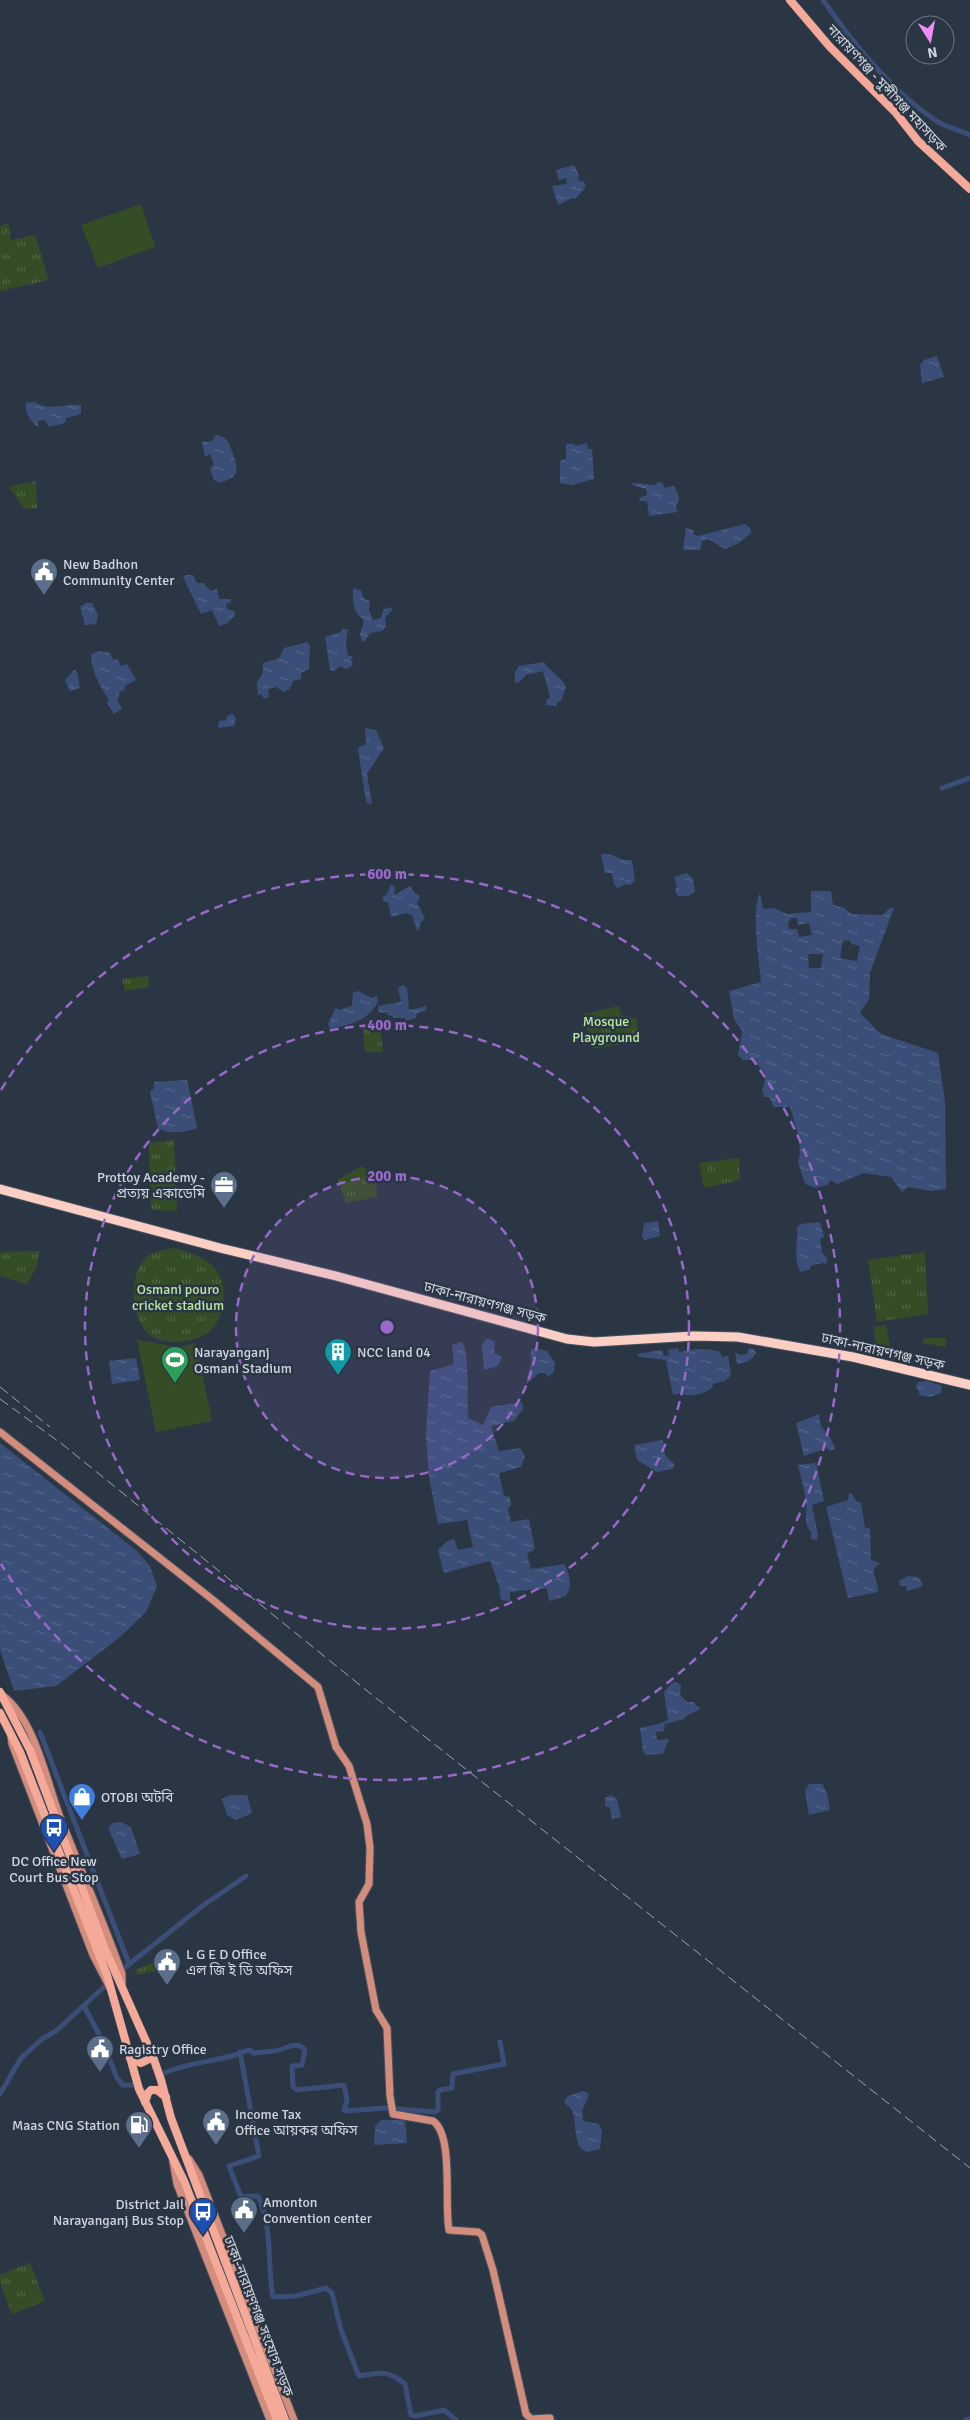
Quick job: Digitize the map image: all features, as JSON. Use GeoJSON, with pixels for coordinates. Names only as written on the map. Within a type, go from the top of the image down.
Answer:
{"type":"FeatureCollection","features":[{"type":"Feature","properties":{"kind":"highway","name":"ঢাকা-নারায়ণগঞ্জ সড়ক"},"geometry":{"type":"LineString","coordinates":[[0,1188],[567,1339],[594,1342],[694,1336],[738,1337],[859,1358],[970,1385]]}},
{"type":"Feature","properties":{"kind":"main road","name":"নারায়ণগঞ্জ - মুন্সীগঞ্জ মহাসড়ক"},"geometry":{"type":"LineString","coordinates":[[790,0],[830,47],[896,113],[918,141],[970,189]]}},
{"type":"Feature","properties":{"kind":"main road","name":"ঢাকা-নারায়ণগঞ্জ সংযোগ সড়ক"},"geometry":{"type":"LineString","coordinates":[[1,1693],[30,1750],[122,1991],[153,2057],[171,2118],[285,2420]]}},
{"type":"Feature","properties":{"kind":"main road","name":"ঢাকা-নারায়ণগঞ্জ সংযোগ সড়ক"},"geometry":{"type":"LineString","coordinates":[[0,1713],[10,1733],[113,1993],[133,2071],[145,2102],[184,2181],[277,2420]]}},
{"type":"Feature","properties":{"kind":"main road"},"geometry":{"type":"LineString","coordinates":[[130,2058],[141,2063],[153,2057]]}},
{"type":"Feature","properties":{"kind":"main road"},"geometry":{"type":"LineString","coordinates":[[145,2102],[151,2090],[157,2090],[166,2097]]}},
{"type":"Feature","properties":{"kind":"street"},"geometry":{"type":"LineString","coordinates":[[0,1432],[213,1600],[318,1687],[336,1747],[349,1766],[366,1824],[370,1848],[369,1884],[359,1902],[361,1932],[376,2010],[387,2028],[393,2114],[433,2121],[438,2125],[446,2149],[446,2216],[449,2230],[478,2232],[482,2235],[493,2270],[526,2414],[531,2419],[550,2418],[550,2420]]}},
{"type":"Feature","properties":{"kind":"street"},"geometry":{"type":"LineString","coordinates":[[183,2150],[199,2175],[294,2420]]}},
{"type":"Feature","properties":{"kind":"street"},"geometry":{"type":"LineString","coordinates":[[172,2154],[177,2184],[270,2420]]}},
{"type":"Feature","properties":{"kind":"green space"},"geometry":{"type":"Polygon","coordinates":[[[141,204],[155,247],[98,268],[81,225],[141,204]]]}},
{"type":"Feature","properties":{"kind":"green space"},"geometry":{"type":"Polygon","coordinates":[[[8,223],[11,240],[35,235],[49,280],[0,291],[0,226],[8,223]]]}},
{"type":"Feature","properties":{"kind":"green space"},"geometry":{"type":"Polygon","coordinates":[[[36,481],[37,508],[25,509],[9,487],[36,481]]]}},
{"type":"Feature","properties":{"kind":"green space"},"geometry":{"type":"Polygon","coordinates":[[[148,976],[149,987],[125,991],[122,979],[148,976]]]}},
{"type":"Feature","properties":{"kind":"green space","name":"Mosque Playground"},"geometry":{"type":"Polygon","coordinates":[[[619,1006],[621,1015],[637,1019],[637,1037],[617,1045],[592,1049],[584,1014],[619,1006]]]}},
{"type":"Feature","properties":{"kind":"green space"},"geometry":{"type":"Polygon","coordinates":[[[379,1020],[383,1052],[365,1052],[363,1025],[379,1020]]]}},
{"type":"Feature","properties":{"kind":"green space"},"geometry":{"type":"Polygon","coordinates":[[[174,1140],[177,1211],[151,1210],[149,1143],[174,1140]]]}},
{"type":"Feature","properties":{"kind":"green space"},"geometry":{"type":"Polygon","coordinates":[[[739,1158],[740,1180],[704,1188],[699,1163],[739,1158]]]}},
{"type":"Feature","properties":{"kind":"green space"},"geometry":{"type":"Polygon","coordinates":[[[362,1166],[376,1180],[377,1197],[346,1203],[338,1180],[362,1166]]]}},
{"type":"Feature","properties":{"kind":"green space","name":"Osmani pouro cricket stadium"},"geometry":{"type":"Polygon","coordinates":[[[174,1248],[194,1254],[212,1265],[221,1280],[224,1298],[220,1316],[210,1331],[194,1339],[174,1342],[155,1338],[142,1326],[138,1319],[134,1291],[137,1272],[146,1258],[155,1252],[174,1248]]]}},
{"type":"Feature","properties":{"kind":"green space"},"geometry":{"type":"Polygon","coordinates":[[[40,1251],[36,1268],[27,1284],[0,1276],[0,1252],[40,1251]]]}},
{"type":"Feature","properties":{"kind":"green space"},"geometry":{"type":"Polygon","coordinates":[[[925,1252],[928,1314],[877,1322],[868,1260],[925,1252]]]}},
{"type":"Feature","properties":{"kind":"green space"},"geometry":{"type":"Polygon","coordinates":[[[886,1325],[891,1351],[878,1354],[873,1327],[886,1325]]]}},
{"type":"Feature","properties":{"kind":"green space"},"geometry":{"type":"Polygon","coordinates":[[[923,1338],[946,1338],[946,1347],[923,1343],[923,1338]]]}},
{"type":"Feature","properties":{"kind":"green space","name":"Narayanganj Osmani Stadium"},"geometry":{"type":"Polygon","coordinates":[[[137,1340],[179,1347],[196,1343],[212,1421],[156,1432],[137,1340]]]}},
{"type":"Feature","properties":{"kind":"green space"},"geometry":{"type":"Polygon","coordinates":[[[162,1959],[165,1969],[137,1975],[135,1970],[162,1959]]]}},
{"type":"Feature","properties":{"kind":"green space"},"geometry":{"type":"Polygon","coordinates":[[[30,2263],[45,2301],[12,2314],[0,2283],[0,2275],[30,2263]]]}},
{"type":"Feature","properties":{"kind":"water"},"geometry":{"type":"Polygon","coordinates":[[[574,165],[579,175],[578,180],[584,182],[586,187],[575,199],[572,198],[558,205],[552,186],[567,184],[566,178],[559,180],[556,170],[574,165]]]}},
{"type":"Feature","properties":{"kind":"water"},"geometry":{"type":"Polygon","coordinates":[[[937,356],[944,377],[922,383],[920,365],[924,360],[937,356]]]}},
{"type":"Feature","properties":{"kind":"water"},"geometry":{"type":"Polygon","coordinates":[[[34,402],[51,407],[81,405],[81,414],[66,418],[65,423],[49,427],[45,420],[38,421],[38,427],[30,420],[26,410],[26,403],[34,402]]]}},
{"type":"Feature","properties":{"kind":"water"},"geometry":{"type":"Polygon","coordinates":[[[216,435],[228,441],[237,469],[234,476],[220,483],[214,480],[210,469],[214,464],[210,454],[205,457],[202,442],[212,441],[216,435]]]}},
{"type":"Feature","properties":{"kind":"water"},"geometry":{"type":"Polygon","coordinates":[[[587,443],[588,449],[592,449],[594,479],[572,485],[560,483],[560,461],[566,459],[566,444],[574,444],[575,446],[587,443]]]}},
{"type":"Feature","properties":{"kind":"water"},"geometry":{"type":"Polygon","coordinates":[[[658,482],[663,483],[664,488],[674,486],[679,496],[676,505],[677,512],[649,516],[647,501],[640,501],[639,498],[647,495],[646,489],[632,485],[633,483],[655,485],[658,482]]]}},
{"type":"Feature","properties":{"kind":"water"},"geometry":{"type":"Polygon","coordinates":[[[745,524],[750,528],[751,533],[737,544],[725,549],[708,539],[702,541],[700,550],[683,550],[686,528],[693,530],[694,535],[698,536],[745,524]]]}},
{"type":"Feature","properties":{"kind":"water"},"geometry":{"type":"Polygon","coordinates":[[[193,575],[197,583],[203,583],[211,591],[217,589],[219,599],[230,599],[231,602],[226,604],[227,609],[235,611],[235,615],[228,623],[219,626],[212,610],[201,614],[183,577],[193,575]]]}},
{"type":"Feature","properties":{"kind":"water"},"geometry":{"type":"Polygon","coordinates":[[[353,588],[361,590],[364,599],[370,601],[369,610],[373,620],[381,618],[383,610],[390,607],[393,609],[385,618],[386,626],[382,631],[370,633],[365,641],[362,642],[360,634],[363,621],[354,606],[353,588]]]}},
{"type":"Feature","properties":{"kind":"water"},"geometry":{"type":"Polygon","coordinates":[[[86,603],[92,603],[98,615],[96,624],[85,625],[80,607],[86,603]]]}},
{"type":"Feature","properties":{"kind":"water"},"geometry":{"type":"Polygon","coordinates":[[[342,629],[348,629],[346,642],[348,656],[353,656],[351,661],[353,665],[346,669],[340,666],[334,671],[330,670],[325,637],[341,632],[342,629]]]}},
{"type":"Feature","properties":{"kind":"water"},"geometry":{"type":"Polygon","coordinates":[[[307,642],[310,645],[309,669],[301,673],[301,679],[293,681],[290,689],[284,692],[276,687],[268,689],[269,697],[264,699],[261,694],[258,695],[257,682],[263,673],[263,663],[279,658],[284,648],[307,642]]]}},
{"type":"Feature","properties":{"kind":"water"},"geometry":{"type":"Polygon","coordinates":[[[99,651],[110,653],[113,660],[117,659],[121,666],[127,664],[136,680],[125,686],[124,690],[120,692],[117,700],[122,708],[114,714],[107,703],[109,700],[99,684],[91,660],[91,654],[99,651]]]}},
{"type":"Feature","properties":{"kind":"water"},"geometry":{"type":"Polygon","coordinates":[[[544,662],[566,687],[561,701],[557,702],[556,706],[546,705],[546,701],[550,697],[543,671],[526,675],[519,682],[515,683],[515,672],[519,666],[544,662]]]}},
{"type":"Feature","properties":{"kind":"water"},"geometry":{"type":"Polygon","coordinates":[[[74,670],[77,672],[80,688],[70,691],[65,680],[74,670]]]}},
{"type":"Feature","properties":{"kind":"water"},"geometry":{"type":"Polygon","coordinates":[[[231,712],[236,718],[234,726],[218,728],[219,721],[226,720],[228,715],[232,715],[231,712]]]}},
{"type":"Feature","properties":{"kind":"water"},"geometry":{"type":"Polygon","coordinates":[[[365,728],[376,730],[384,748],[367,774],[372,804],[367,803],[365,796],[358,748],[366,744],[365,728]]]}},
{"type":"Feature","properties":{"kind":"water"},"geometry":{"type":"Polygon","coordinates":[[[601,854],[632,860],[635,881],[630,885],[626,884],[618,888],[614,885],[612,873],[605,873],[601,854]]]}},
{"type":"Feature","properties":{"kind":"water"},"geometry":{"type":"Polygon","coordinates":[[[687,873],[693,879],[695,892],[688,896],[678,896],[675,891],[677,886],[674,877],[687,873]]]}},
{"type":"Feature","properties":{"kind":"water"},"geometry":{"type":"Polygon","coordinates":[[[391,884],[395,887],[394,895],[410,886],[420,896],[417,903],[425,918],[421,922],[419,930],[417,930],[412,915],[406,913],[391,917],[388,902],[384,902],[382,898],[387,894],[391,884]]]}},
{"type":"Feature","properties":{"kind":"water"},"geometry":{"type":"Polygon","coordinates":[[[811,891],[831,891],[833,905],[844,908],[851,914],[883,915],[890,908],[894,908],[870,973],[869,999],[860,1013],[881,1034],[938,1053],[945,1102],[946,1189],[932,1191],[908,1187],[902,1192],[891,1177],[864,1173],[837,1184],[831,1180],[827,1185],[816,1188],[805,1184],[798,1162],[800,1156],[799,1143],[790,1107],[774,1107],[769,1097],[764,1097],[762,1088],[764,1086],[765,1073],[753,1060],[743,1060],[738,1055],[742,1031],[734,1019],[729,991],[761,982],[756,924],[757,902],[760,893],[763,909],[774,908],[787,914],[811,912],[811,891]],[[791,918],[788,924],[789,929],[797,929],[799,937],[812,935],[809,923],[798,925],[797,918],[791,918]],[[849,940],[843,941],[840,958],[857,961],[860,946],[852,944],[849,940]],[[808,954],[809,968],[821,968],[823,954],[808,954]]]}},
{"type":"Feature","properties":{"kind":"water"},"geometry":{"type":"Polygon","coordinates":[[[403,985],[407,988],[409,1010],[427,1006],[425,1011],[417,1013],[416,1018],[406,1021],[404,1018],[393,1018],[387,1012],[379,1013],[378,1006],[401,1002],[398,988],[403,985]]]}},
{"type":"Feature","properties":{"kind":"water"},"geometry":{"type":"Polygon","coordinates":[[[358,991],[372,998],[377,996],[378,1002],[374,1008],[369,1014],[357,1021],[330,1029],[328,1024],[336,1007],[339,1010],[352,1006],[353,993],[358,991]]]}},
{"type":"Feature","properties":{"kind":"water"},"geometry":{"type":"Polygon","coordinates":[[[187,1080],[197,1127],[191,1130],[176,1132],[166,1132],[158,1128],[150,1092],[154,1088],[154,1082],[187,1080]]]}},
{"type":"Feature","properties":{"kind":"water"},"geometry":{"type":"Polygon","coordinates":[[[658,1221],[660,1236],[645,1240],[642,1236],[644,1223],[658,1221]]]}},
{"type":"Feature","properties":{"kind":"water"},"geometry":{"type":"Polygon","coordinates":[[[820,1222],[824,1237],[820,1239],[822,1252],[828,1259],[826,1264],[812,1265],[809,1270],[800,1272],[796,1255],[797,1227],[801,1224],[820,1222]]]}},
{"type":"Feature","properties":{"kind":"water"},"geometry":{"type":"Polygon","coordinates":[[[486,1338],[495,1342],[494,1353],[502,1357],[498,1366],[484,1370],[482,1346],[486,1338]]]}},
{"type":"Feature","properties":{"kind":"water"},"geometry":{"type":"Polygon","coordinates":[[[462,1342],[465,1348],[467,1366],[468,1418],[483,1425],[491,1407],[522,1402],[523,1409],[514,1421],[491,1426],[499,1451],[520,1448],[525,1456],[521,1467],[499,1473],[504,1496],[510,1497],[511,1505],[508,1509],[511,1522],[529,1519],[535,1549],[527,1554],[531,1569],[565,1564],[570,1584],[566,1596],[549,1601],[547,1588],[510,1592],[510,1601],[501,1600],[499,1586],[490,1561],[444,1573],[438,1550],[446,1542],[454,1539],[458,1550],[473,1547],[467,1520],[438,1524],[429,1477],[426,1435],[430,1371],[454,1364],[452,1345],[462,1342]]]}},
{"type":"Feature","properties":{"kind":"water"},"geometry":{"type":"Polygon","coordinates":[[[535,1348],[547,1351],[555,1363],[554,1372],[548,1377],[545,1373],[539,1373],[527,1384],[531,1350],[535,1348]]]}},
{"type":"Feature","properties":{"kind":"water"},"geometry":{"type":"Polygon","coordinates":[[[678,1348],[679,1352],[704,1349],[720,1352],[722,1357],[728,1356],[731,1375],[725,1381],[713,1384],[712,1388],[701,1394],[688,1395],[680,1393],[673,1395],[666,1360],[639,1357],[637,1354],[662,1350],[664,1356],[669,1355],[668,1350],[678,1348]]]}},
{"type":"Feature","properties":{"kind":"water"},"geometry":{"type":"Polygon","coordinates":[[[749,1348],[754,1349],[756,1353],[753,1358],[737,1364],[735,1352],[740,1355],[747,1354],[749,1348]]]}},
{"type":"Feature","properties":{"kind":"water"},"geometry":{"type":"Polygon","coordinates":[[[136,1358],[140,1380],[112,1384],[109,1361],[136,1358]]]}},
{"type":"Feature","properties":{"kind":"water"},"geometry":{"type":"Polygon","coordinates":[[[927,1381],[942,1386],[941,1393],[930,1397],[920,1395],[916,1386],[918,1382],[927,1381]]]}},
{"type":"Feature","properties":{"kind":"water"},"geometry":{"type":"Polygon","coordinates":[[[819,1414],[821,1425],[831,1439],[835,1449],[829,1451],[827,1448],[804,1456],[796,1423],[819,1414]]]}},
{"type":"Feature","properties":{"kind":"water"},"geometry":{"type":"Polygon","coordinates":[[[663,1440],[665,1455],[675,1465],[672,1469],[657,1472],[637,1460],[634,1445],[663,1440]]]}},
{"type":"Feature","properties":{"kind":"water"},"geometry":{"type":"Polygon","coordinates":[[[0,1443],[137,1551],[150,1566],[157,1586],[146,1612],[119,1638],[56,1686],[14,1691],[0,1650],[0,1443]]]}},
{"type":"Feature","properties":{"kind":"water"},"geometry":{"type":"Polygon","coordinates":[[[816,1463],[824,1501],[812,1505],[818,1535],[817,1540],[811,1539],[811,1532],[808,1529],[806,1501],[798,1465],[816,1463]]]}},
{"type":"Feature","properties":{"kind":"water"},"geometry":{"type":"Polygon","coordinates":[[[849,1493],[852,1494],[857,1502],[861,1502],[865,1528],[870,1528],[871,1560],[880,1563],[873,1570],[878,1592],[848,1598],[826,1507],[848,1500],[849,1493]]]}},
{"type":"Feature","properties":{"kind":"water"},"geometry":{"type":"Polygon","coordinates":[[[908,1576],[918,1577],[923,1584],[921,1587],[906,1591],[907,1586],[900,1586],[899,1581],[908,1576]]]}},
{"type":"Feature","properties":{"kind":"water"},"geometry":{"type":"Polygon","coordinates":[[[676,1682],[681,1685],[680,1695],[687,1702],[694,1702],[696,1706],[700,1707],[699,1710],[686,1716],[684,1719],[665,1724],[664,1731],[656,1732],[657,1740],[669,1739],[663,1754],[646,1755],[643,1751],[640,1728],[668,1720],[664,1692],[672,1683],[676,1682]]]}},
{"type":"Feature","properties":{"kind":"water"},"geometry":{"type":"Polygon","coordinates":[[[809,1784],[822,1784],[827,1793],[830,1810],[809,1815],[805,1791],[809,1784]]]}},
{"type":"Feature","properties":{"kind":"water"},"geometry":{"type":"Polygon","coordinates":[[[231,1795],[247,1795],[252,1813],[236,1820],[227,1815],[222,1799],[231,1795]]]}},
{"type":"Feature","properties":{"kind":"water"},"geometry":{"type":"Polygon","coordinates":[[[611,1795],[617,1799],[621,1817],[612,1819],[610,1808],[605,1806],[605,1798],[611,1795]]]}},
{"type":"Feature","properties":{"kind":"water"},"geometry":{"type":"Polygon","coordinates":[[[121,1822],[131,1827],[140,1854],[122,1859],[108,1828],[113,1823],[121,1822]]]}},
{"type":"Feature","properties":{"kind":"water"},"geometry":{"type":"Polygon","coordinates":[[[582,2091],[587,2092],[589,2095],[582,2111],[583,2121],[599,2124],[602,2131],[600,2149],[587,2152],[579,2146],[572,2111],[564,2101],[568,2096],[582,2091]]]}},
{"type":"Feature","properties":{"kind":"water"},"geometry":{"type":"Polygon","coordinates":[[[381,2120],[405,2120],[407,2143],[374,2145],[375,2126],[381,2120]]]}},
{"type":"Feature","properties":{"kind":"waterway"},"geometry":{"type":"LineString","coordinates":[[823,0],[860,49],[903,95],[939,122],[970,135]]}},
{"type":"Feature","properties":{"kind":"waterway"},"geometry":{"type":"LineString","coordinates":[[942,788],[970,778]]}},
{"type":"Feature","properties":{"kind":"waterway"},"geometry":{"type":"LineString","coordinates":[[40,1732],[129,1964]]}},
{"type":"Feature","properties":{"kind":"waterway"},"geometry":{"type":"LineString","coordinates":[[123,1969],[201,1907],[246,1876]]}},
{"type":"Feature","properties":{"kind":"waterway"},"geometry":{"type":"LineString","coordinates":[[0,2094],[21,2058],[42,2039],[56,2031],[105,1986]]}},
{"type":"Feature","properties":{"kind":"waterway"},"geometry":{"type":"LineString","coordinates":[[84,2006],[102,2040],[117,2078],[123,2085],[134,2085]]}},
{"type":"Feature","properties":{"kind":"waterway"},"geometry":{"type":"LineString","coordinates":[[164,2073],[248,2050],[253,2053],[298,2045],[305,2050],[302,2065],[292,2066],[293,2087],[297,2090],[344,2085],[347,2100],[344,2110],[346,2111],[384,2108],[435,2112],[438,2110],[438,2092],[452,2088],[453,2074],[504,2064],[500,2042]]}},
{"type":"Feature","properties":{"kind":"waterway"},"geometry":{"type":"LineString","coordinates":[[240,2052],[259,2156],[229,2166],[241,2197],[258,2196],[263,2208],[268,2233],[273,2297],[296,2296],[326,2288],[332,2293],[341,2330],[359,2376],[379,2373],[393,2376],[405,2384],[411,2415],[416,2416],[444,2410],[456,2420]]}},
{"type":"Feature","properties":{"kind":"waterway"},"geometry":{"type":"LineString","coordinates":[[244,2363],[266,2420]]}},
{"type":"Feature","properties":{"kind":"waterway"},"geometry":{"type":"LineString","coordinates":[[965,2420],[970,2419]]}},
{"type":"Feature","properties":{"kind":"railway"},"geometry":{"type":"LineString","coordinates":[[0,1387],[50,1427]]}},
{"type":"Feature","properties":{"kind":"railway"},"geometry":{"type":"LineString","coordinates":[[0,1399],[62,1444],[371,1694],[970,2168]]}},
{"type":"Feature","properties":{"kind":"place","name":"New Badhon Community Center"},"geometry":{"type":"Point","coordinates":[44,596]}},
{"type":"Feature","properties":{"kind":"place","name":"Prottoy Academy - প্রত্যয় একাডেমি"},"geometry":{"type":"Point","coordinates":[224,1209]}},
{"type":"Feature","properties":{"kind":"place","name":"NCC land 04"},"geometry":{"type":"Point","coordinates":[338,1376]}},
{"type":"Feature","properties":{"kind":"place","name":"Narayanganj Osmani Stadium"},"geometry":{"type":"Point","coordinates":[175,1384]}},
{"type":"Feature","properties":{"kind":"place","name":"OTOBI অটবি"},"geometry":{"type":"Point","coordinates":[82,1821]}},
{"type":"Feature","properties":{"kind":"place","name":"DC Office New Court Bus Stop"},"geometry":{"type":"Point","coordinates":[54,1852]}},
{"type":"Feature","properties":{"kind":"place","name":"L G E D Office এল জি ই ডি অফিস"},"geometry":{"type":"Point","coordinates":[167,1986]}},
{"type":"Feature","properties":{"kind":"place","name":"Ragistry Office"},"geometry":{"type":"Point","coordinates":[100,2073]}},
{"type":"Feature","properties":{"kind":"place","name":"Income Tax Office আয়কর অফিস"},"geometry":{"type":"Point","coordinates":[216,2146]}},
{"type":"Feature","properties":{"kind":"place","name":"Maas CNG Station"},"geometry":{"type":"Point","coordinates":[139,2149]}},
{"type":"Feature","properties":{"kind":"place","name":"Amonton Convention center"},"geometry":{"type":"Point","coordinates":[244,2234]}},
{"type":"Feature","properties":{"kind":"place","name":"District Jail Narayanganj Bus Stop"},"geometry":{"type":"Point","coordinates":[203,2236]}}]}
